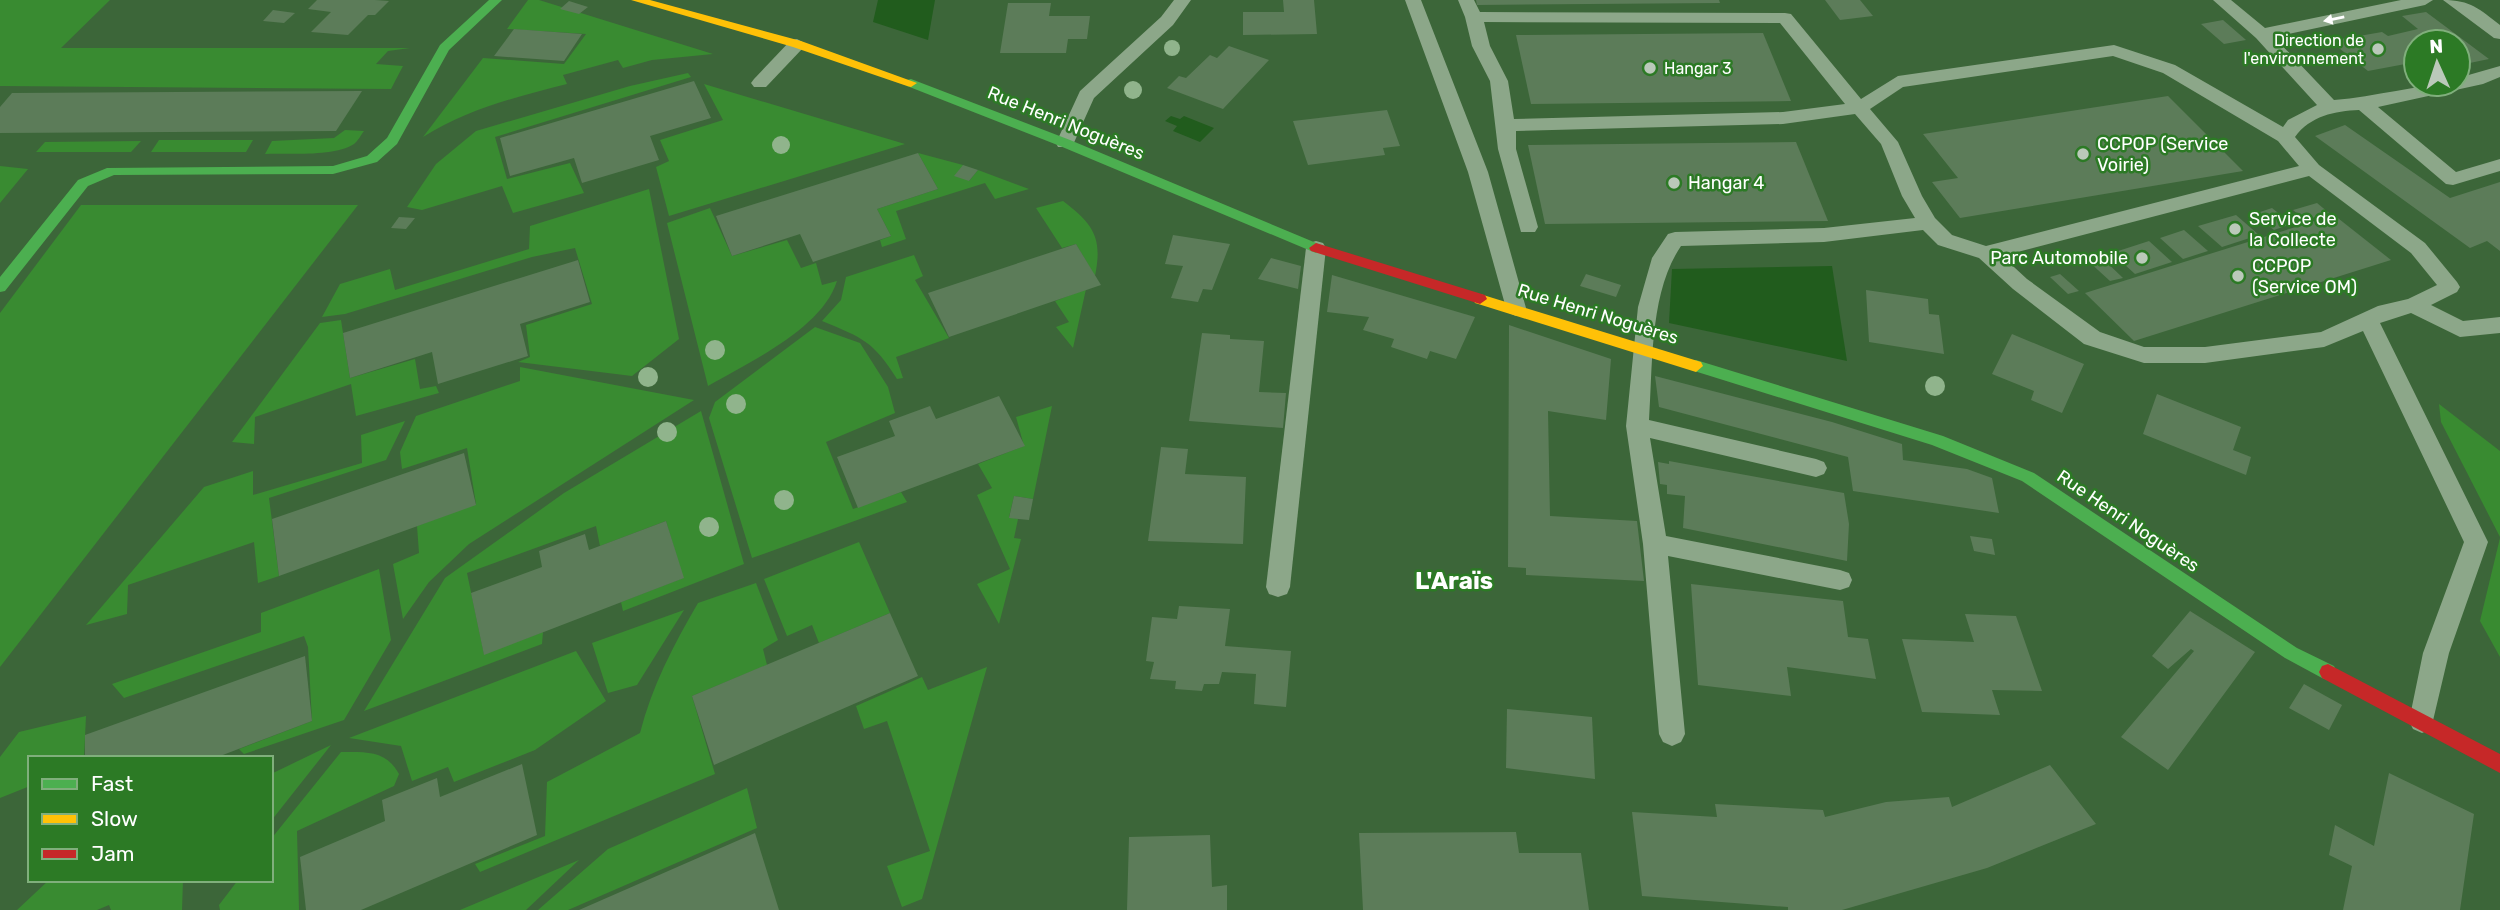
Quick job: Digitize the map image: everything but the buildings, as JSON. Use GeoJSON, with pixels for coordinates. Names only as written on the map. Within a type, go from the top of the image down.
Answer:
{"type":"FeatureCollection","features":[{"type":"Feature","properties":{"kind":"street"},"geometry":{"type":"LineString","coordinates":[[0,287],[83,183],[112,171],[333,170],[372,159],[392,141],[444,48],[496,0]]}},
{"type":"Feature","properties":{"kind":"street","name":"Rue Henri Noguères"},"geometry":{"type":"LineString","coordinates":[[636,0],[797,44],[925,88],[1065,143],[1316,248],[1937,440],[2028,477],[2291,653],[2500,764]]}},
{"type":"Feature","properties":{"kind":"lane"},"geometry":{"type":"LineString","coordinates":[[1065,143],[1086,95],[1167,21],[1183,0]]}},
{"type":"Feature","properties":{"kind":"lane"},"geometry":{"type":"LineString","coordinates":[[1413,0],[1478,172],[1516,308]]}},
{"type":"Feature","properties":{"kind":"lane"},"geometry":{"type":"LineString","coordinates":[[1506,125],[1783,118],[1860,108],[1898,82],[2113,50],[2169,69],[2285,137],[2312,169],[2418,248],[2450,287],[2413,305],[2385,311],[2324,339],[2206,355],[2144,355],[2092,338],[2020,284],[1986,253],[1945,240],[1928,223],[1912,196],[1889,142],[1860,108],[1784,18],[1770,0]]}},
{"type":"Feature","properties":{"kind":"lane"},"geometry":{"type":"LineString","coordinates":[[2221,0],[2262,34],[2329,106]]}},
{"type":"Feature","properties":{"kind":"lane"},"geometry":{"type":"LineString","coordinates":[[2262,34],[2425,0]]}},
{"type":"Feature","properties":{"kind":"lane"},"geometry":{"type":"LineString","coordinates":[[2451,0],[2471,10],[2500,34]]}},
{"type":"Feature","properties":{"kind":"lane"},"geometry":{"type":"LineString","coordinates":[[1528,227],[1507,149],[1499,80],[1481,46],[1470,8],[1784,18]]}},
{"type":"Feature","properties":{"kind":"lane"},"geometry":{"type":"LineString","coordinates":[[760,83],[797,44]]}},
{"type":"Feature","properties":{"kind":"lane"},"geometry":{"type":"LineString","coordinates":[[2285,137],[2295,124],[2329,106],[2363,104],[2477,80],[2500,71]]}},
{"type":"Feature","properties":{"kind":"lane"},"geometry":{"type":"LineString","coordinates":[[2363,104],[2453,179],[2500,165]]}},
{"type":"Feature","properties":{"kind":"lane"},"geometry":{"type":"LineString","coordinates":[[1986,253],[2312,169]]}},
{"type":"Feature","properties":{"kind":"lane"},"geometry":{"type":"LineString","coordinates":[[1672,734],[1655,544],[1637,426],[1648,307],[1662,258],[1675,239],[1824,235],[1928,223]]}},
{"type":"Feature","properties":{"kind":"lane"},"geometry":{"type":"LineString","coordinates":[[1278,587],[1316,248]]}},
{"type":"Feature","properties":{"kind":"lane"},"geometry":{"type":"LineString","coordinates":[[2413,305],[2460,328],[2500,325]]}},
{"type":"Feature","properties":{"kind":"lane"},"geometry":{"type":"LineString","coordinates":[[2368,320],[2476,542],[2437,653],[2422,721]]}},
{"type":"Feature","properties":{"kind":"lane"},"geometry":{"type":"LineString","coordinates":[[1637,426],[1816,468]]}},
{"type":"Feature","properties":{"kind":"lane"},"geometry":{"type":"LineString","coordinates":[[1655,544],[1840,580]]}},
{"type":"Feature","properties":{"kind":"shaded area"},"geometry":{"type":"Polygon","coordinates":[[[0,0],[110,0],[61,48],[410,48],[388,51],[376,64],[403,66],[391,89],[0,86],[0,0]]]}},
{"type":"Feature","properties":{"kind":"shaded area"},"geometry":{"type":"Polygon","coordinates":[[[528,0],[539,0],[713,54],[652,60],[623,68],[618,60],[563,75],[567,84],[475,111],[423,137],[483,58],[564,64],[586,34],[507,29],[528,0]]]}},
{"type":"Feature","properties":{"kind":"shaded area"},"geometry":{"type":"Polygon","coordinates":[[[878,0],[935,0],[928,40],[873,22],[878,0]]]}},
{"type":"Feature","properties":{"kind":"shaded area"},"geometry":{"type":"Polygon","coordinates":[[[688,73],[691,77],[495,137],[507,179],[570,163],[584,193],[513,213],[502,186],[422,210],[407,207],[436,164],[476,131],[630,86],[688,73]]]}},
{"type":"Feature","properties":{"kind":"shaded area"},"geometry":{"type":"Polygon","coordinates":[[[704,84],[905,144],[669,216],[656,167],[669,161],[660,140],[723,120],[704,84]]]}},
{"type":"Feature","properties":{"kind":"shaded area"},"geometry":{"type":"Polygon","coordinates":[[[1171,116],[1180,119],[1184,116],[1214,128],[1200,142],[1173,131],[1177,126],[1165,121],[1171,116]]]}},
{"type":"Feature","properties":{"kind":"shaded area"},"geometry":{"type":"Polygon","coordinates":[[[345,130],[364,131],[354,144],[335,151],[265,154],[272,141],[334,138],[345,130]]]}},
{"type":"Feature","properties":{"kind":"shaded area"},"geometry":{"type":"Polygon","coordinates":[[[159,140],[253,140],[246,152],[151,152],[159,140]]]}},
{"type":"Feature","properties":{"kind":"shaded area"},"geometry":{"type":"Polygon","coordinates":[[[141,141],[131,152],[36,152],[45,142],[141,141]]]}},
{"type":"Feature","properties":{"kind":"shaded area"},"geometry":{"type":"Polygon","coordinates":[[[918,153],[963,165],[969,181],[978,170],[1029,189],[995,199],[985,183],[896,211],[906,239],[882,247],[880,240],[891,236],[877,209],[938,189],[918,153]]]}},
{"type":"Feature","properties":{"kind":"shaded area"},"geometry":{"type":"Polygon","coordinates":[[[0,166],[28,169],[0,203],[0,166]]]}},
{"type":"Feature","properties":{"kind":"shaded area"},"geometry":{"type":"Polygon","coordinates":[[[649,189],[679,339],[632,376],[518,362],[530,357],[526,325],[592,304],[575,248],[532,257],[345,314],[322,317],[340,284],[390,269],[395,290],[529,249],[530,226],[649,189]]]}},
{"type":"Feature","properties":{"kind":"shaded area"},"geometry":{"type":"Polygon","coordinates":[[[1063,201],[1082,217],[1093,232],[1098,251],[1095,276],[1076,244],[1062,248],[1036,208],[1063,201]]]}},
{"type":"Feature","properties":{"kind":"shaded area"},"geometry":{"type":"Polygon","coordinates":[[[81,205],[358,205],[0,667],[0,313],[81,205]]]}},
{"type":"Feature","properties":{"kind":"shaded area"},"geometry":{"type":"Polygon","coordinates":[[[710,208],[732,256],[787,240],[801,268],[816,263],[822,285],[837,281],[829,298],[800,329],[763,355],[708,386],[667,223],[710,208]]]}},
{"type":"Feature","properties":{"kind":"shaded area"},"geometry":{"type":"Polygon","coordinates":[[[914,255],[923,276],[915,280],[949,338],[896,357],[903,378],[897,379],[874,348],[848,332],[822,321],[841,300],[846,277],[914,255]]]}},
{"type":"Feature","properties":{"kind":"shaded area"},"geometry":{"type":"Polygon","coordinates":[[[1832,266],[1847,361],[1669,323],[1672,269],[1832,266]]]}},
{"type":"Feature","properties":{"kind":"shaded area"},"geometry":{"type":"Polygon","coordinates":[[[1086,289],[1073,348],[1056,327],[1069,322],[1055,301],[1086,289]]]}},
{"type":"Feature","properties":{"kind":"shaded area"},"geometry":{"type":"Polygon","coordinates":[[[341,320],[350,378],[415,359],[420,389],[436,386],[439,393],[356,416],[351,384],[255,417],[254,444],[232,442],[320,323],[341,320]]]}},
{"type":"Feature","properties":{"kind":"shaded area"},"geometry":{"type":"Polygon","coordinates":[[[815,327],[860,343],[888,387],[895,413],[826,442],[853,509],[901,492],[907,502],[752,558],[709,418],[715,402],[815,327]]]}},
{"type":"Feature","properties":{"kind":"shaded area"},"geometry":{"type":"Polygon","coordinates":[[[520,367],[694,400],[469,544],[429,582],[403,619],[393,564],[419,553],[417,526],[476,504],[467,448],[402,469],[400,452],[416,416],[520,381],[520,367]]]}},
{"type":"Feature","properties":{"kind":"shaded area"},"geometry":{"type":"Polygon","coordinates":[[[2439,404],[2500,451],[2500,537],[2441,422],[2439,404]]]}},
{"type":"Feature","properties":{"kind":"shaded area"},"geometry":{"type":"Polygon","coordinates":[[[1052,406],[1033,499],[1014,496],[1009,517],[1018,519],[1014,538],[1021,539],[999,624],[977,584],[1010,569],[977,495],[992,488],[978,464],[1024,446],[1016,417],[1052,406]]]}},
{"type":"Feature","properties":{"kind":"shaded area"},"geometry":{"type":"Polygon","coordinates":[[[701,411],[744,564],[623,611],[621,602],[683,578],[666,521],[600,546],[596,526],[467,573],[484,654],[543,632],[542,644],[364,711],[445,578],[564,493],[701,411]]]}},
{"type":"Feature","properties":{"kind":"shaded area"},"geometry":{"type":"Polygon","coordinates":[[[405,421],[386,460],[269,498],[279,576],[258,583],[254,542],[128,585],[127,614],[86,625],[204,487],[253,471],[253,495],[362,463],[361,435],[405,421]]]}},
{"type":"Feature","properties":{"kind":"shaded area"},"geometry":{"type":"Polygon","coordinates":[[[2500,538],[2500,657],[2480,621],[2500,538]]]}},
{"type":"Feature","properties":{"kind":"shaded area"},"geometry":{"type":"Polygon","coordinates":[[[859,542],[890,613],[819,643],[812,625],[787,636],[764,579],[859,542]]]}},
{"type":"Feature","properties":{"kind":"shaded area"},"geometry":{"type":"Polygon","coordinates":[[[379,569],[391,640],[344,720],[244,754],[239,749],[312,721],[308,647],[304,636],[124,698],[112,684],[261,632],[261,613],[379,569]]]}},
{"type":"Feature","properties":{"kind":"shaded area"},"geometry":{"type":"Polygon","coordinates":[[[756,583],[778,640],[763,649],[767,665],[692,696],[715,774],[480,872],[475,864],[545,836],[547,782],[640,733],[664,666],[698,603],[756,583]]]}},
{"type":"Feature","properties":{"kind":"shaded area"},"geometry":{"type":"Polygon","coordinates":[[[684,610],[637,685],[608,693],[592,643],[684,610]]]}},
{"type":"Feature","properties":{"kind":"shaded area"},"geometry":{"type":"Polygon","coordinates":[[[576,651],[606,701],[535,750],[454,782],[448,767],[412,781],[401,746],[349,738],[576,651]]]}},
{"type":"Feature","properties":{"kind":"shaded area"},"geometry":{"type":"Polygon","coordinates":[[[987,667],[922,899],[902,907],[887,866],[930,851],[887,721],[864,729],[856,706],[922,677],[928,690],[987,667]]]}},
{"type":"Feature","properties":{"kind":"shaded area"},"geometry":{"type":"Polygon","coordinates":[[[86,716],[84,756],[28,756],[28,787],[0,798],[0,757],[19,732],[86,716]]]}},
{"type":"Feature","properties":{"kind":"shaded area"},"geometry":{"type":"Polygon","coordinates":[[[331,745],[273,818],[273,773],[331,745]]]}},
{"type":"Feature","properties":{"kind":"shaded area"},"geometry":{"type":"Polygon","coordinates":[[[341,752],[382,756],[399,774],[394,786],[297,831],[299,910],[220,910],[219,905],[236,882],[273,882],[273,837],[341,752]]]}},
{"type":"Feature","properties":{"kind":"shaded area"},"geometry":{"type":"Polygon","coordinates":[[[747,788],[757,828],[568,910],[538,910],[608,849],[747,788]]]}},
{"type":"Feature","properties":{"kind":"shaded area"},"geometry":{"type":"Polygon","coordinates":[[[579,860],[526,910],[460,910],[579,860]]]}},
{"type":"Feature","properties":{"kind":"shaded area"},"geometry":{"type":"Polygon","coordinates":[[[47,882],[183,882],[182,910],[111,910],[109,905],[97,910],[17,910],[47,882]]]}},
{"type":"Feature","properties":{"kind":"traffic: fast"},"geometry":{"type":"LineString","coordinates":[[0,287],[83,183],[112,171],[333,170],[372,159],[392,141],[444,48],[496,0]]}},
{"type":"Feature","properties":{"kind":"traffic: fast"},"geometry":{"type":"LineString","coordinates":[[911,83],[1065,143],[1316,248]]}},
{"type":"Feature","properties":{"kind":"traffic: fast"},"geometry":{"type":"LineString","coordinates":[[1696,366],[1937,440],[2028,477],[2291,653],[2328,672]]}},
{"type":"Feature","properties":{"kind":"traffic: slow"},"geometry":{"type":"LineString","coordinates":[[637,0],[797,44],[911,83]]}},
{"type":"Feature","properties":{"kind":"traffic: slow"},"geometry":{"type":"LineString","coordinates":[[1480,299],[1696,366]]}},
{"type":"Feature","properties":{"kind":"traffic: jam"},"geometry":{"type":"LineString","coordinates":[[1316,248],[1480,299]]}},
{"type":"Feature","properties":{"kind":"traffic: jam"},"geometry":{"type":"LineString","coordinates":[[2328,672],[2500,764]]}},
{"type":"Feature","properties":{"kind":"place","name":"Direction de l'environnement"},"geometry":{"type":"Point","coordinates":[2378,49]}},
{"type":"Feature","properties":{"kind":"place","name":"Hangar 3"},"geometry":{"type":"Point","coordinates":[1650,68]}},
{"type":"Feature","properties":{"kind":"place","name":"CCPOP (Service Voirie)"},"geometry":{"type":"Point","coordinates":[2083,154]}},
{"type":"Feature","properties":{"kind":"place","name":"Hangar 4"},"geometry":{"type":"Point","coordinates":[1674,183]}},
{"type":"Feature","properties":{"kind":"place","name":"Service de la Collecte"},"geometry":{"type":"Point","coordinates":[2235,229]}},
{"type":"Feature","properties":{"kind":"place","name":"Parc Automobile"},"geometry":{"type":"Point","coordinates":[2142,258]}},
{"type":"Feature","properties":{"kind":"place","name":"CCPOP (Service OM)"},"geometry":{"type":"Point","coordinates":[2238,276]}},
{"type":"Feature","properties":{"kind":"district","name":"L'Araïs"},"geometry":{"type":"Point","coordinates":[1454,581]}}]}
